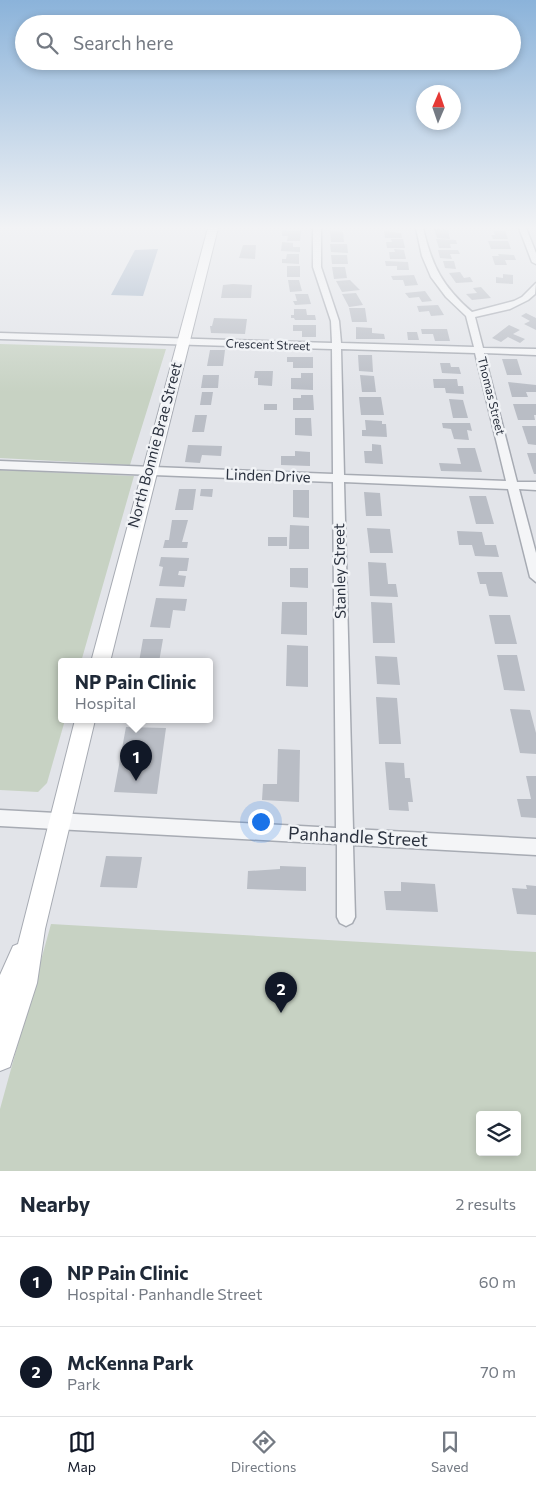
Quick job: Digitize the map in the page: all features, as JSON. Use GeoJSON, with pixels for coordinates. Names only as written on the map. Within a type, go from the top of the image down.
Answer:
{"type":"FeatureCollection","features":[{"type":"Feature","properties":{"kind":"main road","name":"North Bonnie Brae Street"},"geometry":{"type":"LineString","coordinates":[[101,658],[198,283]]}},
{"type":"Feature","properties":{"kind":"main road"},"geometry":{"type":"LineString","coordinates":[[0,1057],[24,983],[33,929],[84,723]]}},
{"type":"Feature","properties":{"kind":"main road"},"geometry":{"type":"LineString","coordinates":[[0,1005],[33,929]]}},
{"type":"Feature","properties":{"kind":"street","name":"Stanley Street"},"geometry":{"type":"LineString","coordinates":[[322,283],[335,320],[346,917]]}},
{"type":"Feature","properties":{"kind":"street"},"geometry":{"type":"LineString","coordinates":[[439,283],[470,315],[510,305],[525,298],[536,285]]}},
{"type":"Feature","properties":{"kind":"street","name":"Thomas Street"},"geometry":{"type":"LineString","coordinates":[[470,315],[536,577]]}},
{"type":"Feature","properties":{"kind":"street","name":"Crescent Street"},"geometry":{"type":"LineString","coordinates":[[0,336],[182,343],[536,352]]}},
{"type":"Feature","properties":{"kind":"street","name":"Linden Drive"},"geometry":{"type":"LineString","coordinates":[[0,465],[536,486]]}},
{"type":"Feature","properties":{"kind":"street","name":"Panhandle Street"},"geometry":{"type":"LineString","coordinates":[[0,818],[536,847]]}},
{"type":"Feature","properties":{"kind":"green space"},"geometry":{"type":"Polygon","coordinates":[[[0,344],[166,349],[130,465],[0,458],[0,344]]]}},
{"type":"Feature","properties":{"kind":"green space"},"geometry":{"type":"Polygon","coordinates":[[[0,470],[134,476],[82,658],[58,658],[58,723],[64,723],[47,783],[38,792],[0,790],[0,470]]]}},
{"type":"Feature","properties":{"kind":"green space"},"geometry":{"type":"Polygon","coordinates":[[[51,924],[536,952],[536,1171],[0,1171],[0,1109],[51,924]]]}},
{"type":"Feature","properties":{"kind":"water"},"geometry":{"type":"Polygon","coordinates":[[[118,283],[147,283],[143,296],[111,295],[118,283]]]}},
{"type":"Feature","properties":{"kind":"building"},"geometry":{"type":"Polygon","coordinates":[[[288,283],[300,283],[302,291],[290,292],[288,283]]]}},
{"type":"Feature","properties":{"kind":"building"},"geometry":{"type":"Polygon","coordinates":[[[337,283],[353,283],[360,290],[342,292],[337,283]]]}},
{"type":"Feature","properties":{"kind":"building"},"geometry":{"type":"Polygon","coordinates":[[[404,283],[417,283],[418,285],[405,286],[404,283]]]}},
{"type":"Feature","properties":{"kind":"building"},"geometry":{"type":"Polygon","coordinates":[[[223,285],[252,285],[251,298],[221,298],[223,285]]]}},
{"type":"Feature","properties":{"kind":"building"},"geometry":{"type":"Polygon","coordinates":[[[481,287],[491,298],[472,300],[466,294],[477,293],[473,288],[481,287]]]}},
{"type":"Feature","properties":{"kind":"building"},"geometry":{"type":"Polygon","coordinates":[[[425,291],[432,301],[422,302],[419,297],[409,298],[405,293],[425,291]]]}},
{"type":"Feature","properties":{"kind":"building"},"geometry":{"type":"Polygon","coordinates":[[[356,293],[363,305],[349,307],[342,294],[356,293]]]}},
{"type":"Feature","properties":{"kind":"building"},"geometry":{"type":"Polygon","coordinates":[[[295,294],[308,294],[311,304],[295,305],[293,301],[297,301],[295,294]]]}},
{"type":"Feature","properties":{"kind":"building"},"geometry":{"type":"Polygon","coordinates":[[[438,305],[444,315],[431,316],[429,311],[419,312],[417,306],[438,305]]]}},
{"type":"Feature","properties":{"kind":"building"},"geometry":{"type":"Polygon","coordinates":[[[349,308],[365,308],[367,322],[352,322],[349,308]]]}},
{"type":"Feature","properties":{"kind":"building"},"geometry":{"type":"Polygon","coordinates":[[[294,309],[306,309],[307,315],[315,315],[316,320],[295,320],[291,318],[291,315],[294,315],[294,309]]]}},
{"type":"Feature","properties":{"kind":"building"},"geometry":{"type":"Polygon","coordinates":[[[526,313],[536,318],[536,330],[524,324],[530,321],[521,316],[526,313]]]}},
{"type":"Feature","properties":{"kind":"building"},"geometry":{"type":"Polygon","coordinates":[[[214,318],[247,319],[245,334],[211,333],[210,326],[212,326],[214,318]]]}},
{"type":"Feature","properties":{"kind":"building"},"geometry":{"type":"Polygon","coordinates":[[[293,325],[316,325],[316,337],[302,337],[302,331],[293,331],[293,325]]]}},
{"type":"Feature","properties":{"kind":"building"},"geometry":{"type":"Polygon","coordinates":[[[509,325],[520,330],[513,334],[525,339],[520,343],[508,337],[501,342],[492,338],[509,325]]]}},
{"type":"Feature","properties":{"kind":"building"},"geometry":{"type":"Polygon","coordinates":[[[356,327],[372,328],[372,333],[384,334],[385,339],[356,339],[356,327]]]}},
{"type":"Feature","properties":{"kind":"building"},"geometry":{"type":"Polygon","coordinates":[[[421,329],[447,329],[450,341],[435,341],[433,334],[422,334],[421,329]]]}},
{"type":"Feature","properties":{"kind":"building"},"geometry":{"type":"Polygon","coordinates":[[[407,332],[417,332],[419,340],[408,340],[407,332]]]}},
{"type":"Feature","properties":{"kind":"building"},"geometry":{"type":"Polygon","coordinates":[[[210,350],[225,350],[223,366],[207,366],[210,350]]]}},
{"type":"Feature","properties":{"kind":"building"},"geometry":{"type":"Polygon","coordinates":[[[358,355],[372,355],[373,372],[359,371],[358,355]]]}},
{"type":"Feature","properties":{"kind":"building"},"geometry":{"type":"Polygon","coordinates":[[[287,357],[313,357],[313,368],[293,368],[293,362],[287,362],[287,357]]]}},
{"type":"Feature","properties":{"kind":"building"},"geometry":{"type":"Polygon","coordinates":[[[502,359],[517,359],[522,375],[507,375],[502,359]]]}},
{"type":"Feature","properties":{"kind":"building"},"geometry":{"type":"Polygon","coordinates":[[[440,363],[450,363],[451,367],[459,367],[461,374],[442,373],[440,363]]]}},
{"type":"Feature","properties":{"kind":"building"},"geometry":{"type":"Polygon","coordinates":[[[255,371],[273,371],[272,386],[258,385],[258,378],[254,378],[255,371]]]}},
{"type":"Feature","properties":{"kind":"building"},"geometry":{"type":"Polygon","coordinates":[[[301,373],[313,373],[313,390],[291,389],[291,378],[301,378],[301,373]]]}},
{"type":"Feature","properties":{"kind":"building"},"geometry":{"type":"Polygon","coordinates":[[[203,375],[219,375],[218,388],[201,388],[203,375]]]}},
{"type":"Feature","properties":{"kind":"building"},"geometry":{"type":"Polygon","coordinates":[[[360,375],[374,376],[376,392],[362,392],[360,375]]]}},
{"type":"Feature","properties":{"kind":"building"},"geometry":{"type":"Polygon","coordinates":[[[433,379],[457,379],[458,386],[463,386],[464,394],[446,393],[445,388],[434,388],[433,379]]]}},
{"type":"Feature","properties":{"kind":"building"},"geometry":{"type":"Polygon","coordinates":[[[508,382],[536,385],[536,392],[526,392],[528,397],[512,397],[508,382]]]}},
{"type":"Feature","properties":{"kind":"building"},"geometry":{"type":"Polygon","coordinates":[[[202,392],[213,392],[211,405],[200,405],[202,392]]]}},
{"type":"Feature","properties":{"kind":"building"},"geometry":{"type":"Polygon","coordinates":[[[301,395],[313,395],[314,410],[293,410],[293,398],[301,398],[301,395]]]}},
{"type":"Feature","properties":{"kind":"building"},"geometry":{"type":"Polygon","coordinates":[[[359,397],[381,397],[384,415],[361,415],[359,397]]]}},
{"type":"Feature","properties":{"kind":"building"},"geometry":{"type":"Polygon","coordinates":[[[449,399],[463,400],[468,418],[453,418],[449,399]]]}},
{"type":"Feature","properties":{"kind":"building"},"geometry":{"type":"Polygon","coordinates":[[[264,404],[277,404],[277,410],[264,410],[264,404]]]}},
{"type":"Feature","properties":{"kind":"building"},"geometry":{"type":"Polygon","coordinates":[[[513,404],[536,404],[535,420],[518,420],[513,404]]]}},
{"type":"Feature","properties":{"kind":"building"},"geometry":{"type":"Polygon","coordinates":[[[195,415],[207,415],[204,432],[192,432],[195,415]]]}},
{"type":"Feature","properties":{"kind":"building"},"geometry":{"type":"Polygon","coordinates":[[[295,418],[311,418],[312,436],[295,435],[295,418]]]}},
{"type":"Feature","properties":{"kind":"building"},"geometry":{"type":"Polygon","coordinates":[[[365,420],[382,421],[382,424],[386,424],[387,437],[362,436],[362,430],[366,430],[365,420]]]}},
{"type":"Feature","properties":{"kind":"building"},"geometry":{"type":"Polygon","coordinates":[[[442,423],[470,423],[472,431],[467,430],[469,440],[454,439],[451,429],[443,428],[442,423]]]}},
{"type":"Feature","properties":{"kind":"building"},"geometry":{"type":"Polygon","coordinates":[[[522,426],[536,426],[536,445],[528,444],[522,426]]]}},
{"type":"Feature","properties":{"kind":"building"},"geometry":{"type":"Polygon","coordinates":[[[372,444],[381,445],[383,464],[365,463],[364,451],[372,451],[372,444]]]}},
{"type":"Feature","properties":{"kind":"building"},"geometry":{"type":"Polygon","coordinates":[[[188,445],[222,446],[221,456],[202,455],[200,463],[185,462],[188,445]]]}},
{"type":"Feature","properties":{"kind":"building"},"geometry":{"type":"Polygon","coordinates":[[[457,448],[475,448],[482,472],[441,471],[439,463],[461,464],[457,448]]]}},
{"type":"Feature","properties":{"kind":"building"},"geometry":{"type":"Polygon","coordinates":[[[295,451],[310,452],[310,466],[281,465],[281,456],[295,456],[295,451]]]}},
{"type":"Feature","properties":{"kind":"building"},"geometry":{"type":"Polygon","coordinates":[[[527,453],[536,453],[536,474],[534,474],[527,453]]]}},
{"type":"Feature","properties":{"kind":"building"},"geometry":{"type":"Polygon","coordinates":[[[179,489],[196,489],[193,510],[175,510],[179,489]]]}},
{"type":"Feature","properties":{"kind":"building"},"geometry":{"type":"Polygon","coordinates":[[[201,489],[213,489],[212,497],[200,496],[201,489]]]}},
{"type":"Feature","properties":{"kind":"building"},"geometry":{"type":"Polygon","coordinates":[[[293,490],[309,490],[309,518],[293,517],[293,490]]]}},
{"type":"Feature","properties":{"kind":"building"},"geometry":{"type":"Polygon","coordinates":[[[364,492],[380,493],[382,516],[366,516],[364,492]]]}},
{"type":"Feature","properties":{"kind":"building"},"geometry":{"type":"Polygon","coordinates":[[[469,496],[486,496],[494,524],[476,524],[469,496]]]}},
{"type":"Feature","properties":{"kind":"building"},"geometry":{"type":"Polygon","coordinates":[[[172,520],[188,520],[182,542],[188,542],[187,548],[163,548],[165,540],[169,540],[172,520]]]}},
{"type":"Feature","properties":{"kind":"building"},"geometry":{"type":"Polygon","coordinates":[[[290,525],[309,526],[309,549],[289,549],[290,525]]]}},
{"type":"Feature","properties":{"kind":"building"},"geometry":{"type":"Polygon","coordinates":[[[367,528],[390,529],[393,553],[370,553],[367,528]]]}},
{"type":"Feature","properties":{"kind":"building"},"geometry":{"type":"Polygon","coordinates":[[[457,531],[482,532],[485,545],[496,545],[499,557],[475,556],[472,545],[459,545],[457,531]]]}},
{"type":"Feature","properties":{"kind":"building"},"geometry":{"type":"Polygon","coordinates":[[[268,537],[287,537],[287,546],[268,546],[268,537]]]}},
{"type":"Feature","properties":{"kind":"building"},"geometry":{"type":"Polygon","coordinates":[[[161,557],[189,558],[187,571],[179,571],[178,575],[186,576],[184,587],[159,586],[163,567],[159,566],[161,557]]]}},
{"type":"Feature","properties":{"kind":"building"},"geometry":{"type":"Polygon","coordinates":[[[368,562],[386,563],[388,584],[396,584],[398,597],[370,596],[368,562]]]}},
{"type":"Feature","properties":{"kind":"building"},"geometry":{"type":"Polygon","coordinates":[[[290,568],[308,568],[308,588],[290,587],[290,568]]]}},
{"type":"Feature","properties":{"kind":"building"},"geometry":{"type":"Polygon","coordinates":[[[477,572],[502,572],[508,597],[489,596],[486,584],[480,584],[477,572]]]}},
{"type":"Feature","properties":{"kind":"building"},"geometry":{"type":"Polygon","coordinates":[[[156,598],[187,599],[185,611],[173,610],[170,628],[150,627],[156,598]]]}},
{"type":"Feature","properties":{"kind":"building"},"geometry":{"type":"Polygon","coordinates":[[[282,602],[307,602],[307,635],[281,634],[282,602]]]}},
{"type":"Feature","properties":{"kind":"building"},"geometry":{"type":"Polygon","coordinates":[[[371,602],[392,603],[395,643],[373,643],[371,602]]]}},
{"type":"Feature","properties":{"kind":"building"},"geometry":{"type":"Polygon","coordinates":[[[489,615],[510,615],[517,644],[495,644],[489,615]]]}},
{"type":"Feature","properties":{"kind":"building"},"geometry":{"type":"Polygon","coordinates":[[[143,639],[163,639],[160,658],[140,658],[143,639]]]}},
{"type":"Feature","properties":{"kind":"building"},"geometry":{"type":"Polygon","coordinates":[[[287,645],[308,646],[308,687],[286,686],[287,645]]]}},
{"type":"Feature","properties":{"kind":"building"},"geometry":{"type":"Polygon","coordinates":[[[497,655],[517,655],[525,691],[504,690],[497,655]]]}},
{"type":"Feature","properties":{"kind":"building"},"geometry":{"type":"Polygon","coordinates":[[[375,656],[397,657],[400,685],[377,684],[375,656]]]}},
{"type":"Feature","properties":{"kind":"building"},"geometry":{"type":"Polygon","coordinates":[[[376,697],[397,698],[401,744],[379,744],[376,697]]]}},
{"type":"Feature","properties":{"kind":"building"},"geometry":{"type":"Polygon","coordinates":[[[510,709],[530,710],[536,733],[536,754],[520,753],[510,709]]]}},
{"type":"Feature","properties":{"kind":"building"},"geometry":{"type":"Polygon","coordinates":[[[126,727],[166,728],[157,794],[114,792],[126,727]]]}},
{"type":"Feature","properties":{"kind":"building"},"geometry":{"type":"Polygon","coordinates":[[[278,749],[300,750],[299,802],[262,800],[263,784],[277,784],[278,749]]]}},
{"type":"Feature","properties":{"kind":"building"},"geometry":{"type":"Polygon","coordinates":[[[385,762],[404,763],[405,778],[410,778],[413,802],[408,802],[409,811],[389,810],[385,762]]]}},
{"type":"Feature","properties":{"kind":"building"},"geometry":{"type":"Polygon","coordinates":[[[526,776],[536,776],[536,818],[521,817],[517,799],[531,799],[526,776]]]}},
{"type":"Feature","properties":{"kind":"building"},"geometry":{"type":"Polygon","coordinates":[[[106,856],[142,857],[137,888],[100,887],[106,856]]]}},
{"type":"Feature","properties":{"kind":"building"},"geometry":{"type":"Polygon","coordinates":[[[280,866],[306,867],[306,891],[247,889],[248,871],[280,869],[280,866]]]}},
{"type":"Feature","properties":{"kind":"building"},"geometry":{"type":"Polygon","coordinates":[[[401,882],[435,884],[438,912],[386,910],[384,891],[401,891],[401,882]]]}},
{"type":"Feature","properties":{"kind":"building"},"geometry":{"type":"Polygon","coordinates":[[[526,885],[536,886],[536,915],[517,914],[512,888],[527,889],[526,885]]]}},
{"type":"Feature","properties":{"kind":"place","name":"NP Pain Clinic"},"geometry":{"type":"Point","coordinates":[136,781]}},
{"type":"Feature","properties":{"kind":"place","name":"McKenna Park"},"geometry":{"type":"Point","coordinates":[281,1013]}}]}
